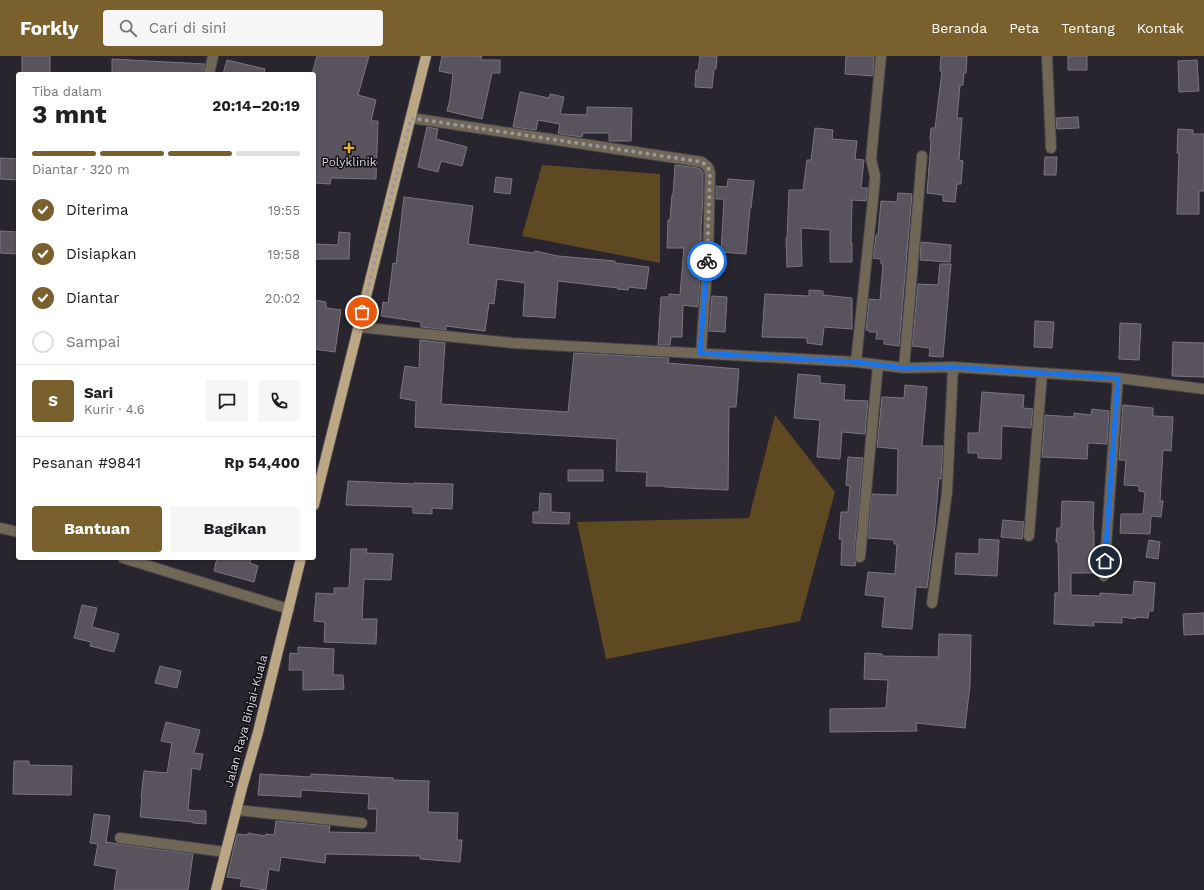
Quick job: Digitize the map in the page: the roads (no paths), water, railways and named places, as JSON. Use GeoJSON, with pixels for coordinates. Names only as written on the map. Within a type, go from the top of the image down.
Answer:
{"type":"FeatureCollection","features":[{"type":"Feature","properties":{"kind":"main road"},"geometry":{"type":"LineString","coordinates":[[316,497],[426,56]]}},
{"type":"Feature","properties":{"kind":"main road","name":"Jalan Raya Binjai-Kuala"},"geometry":{"type":"LineString","coordinates":[[216,890],[236,810],[258,732],[301,560]]}},
{"type":"Feature","properties":{"kind":"street"},"geometry":{"type":"LineString","coordinates":[[209,72],[213,56]]}},
{"type":"Feature","properties":{"kind":"street"},"geometry":{"type":"LineString","coordinates":[[856,362],[875,176],[871,159],[881,56]]}},
{"type":"Feature","properties":{"kind":"street"},"geometry":{"type":"LineString","coordinates":[[1047,56],[1051,148]]}},
{"type":"Feature","properties":{"kind":"street"},"geometry":{"type":"LineString","coordinates":[[411,118],[702,162],[708,167],[710,173],[708,256],[700,353]]}},
{"type":"Feature","properties":{"kind":"street"},"geometry":{"type":"LineString","coordinates":[[904,368],[922,156]]}},
{"type":"Feature","properties":{"kind":"street"},"geometry":{"type":"LineString","coordinates":[[358,327],[512,342],[856,362],[904,368],[953,367],[1118,378],[1204,389]]}},
{"type":"Feature","properties":{"kind":"street"},"geometry":{"type":"LineString","coordinates":[[860,557],[878,365]]}},
{"type":"Feature","properties":{"kind":"street"},"geometry":{"type":"LineString","coordinates":[[932,603],[947,492],[953,367]]}},
{"type":"Feature","properties":{"kind":"street"},"geometry":{"type":"LineString","coordinates":[[1029,536],[1042,373]]}},
{"type":"Feature","properties":{"kind":"street"},"geometry":{"type":"LineString","coordinates":[[1104,576],[1118,378]]}},
{"type":"Feature","properties":{"kind":"street"},"geometry":{"type":"LineString","coordinates":[[0,528],[16,532]]}},
{"type":"Feature","properties":{"kind":"street"},"geometry":{"type":"LineString","coordinates":[[130,560],[289,609]]}},
{"type":"Feature","properties":{"kind":"street"},"geometry":{"type":"LineString","coordinates":[[236,810],[362,823]]}},
{"type":"Feature","properties":{"kind":"street"},"geometry":{"type":"LineString","coordinates":[[120,838],[225,852]]}},
{"type":"Feature","properties":{"kind":"place","name":"Polyklinik"},"geometry":{"type":"Point","coordinates":[349,148]}}]}
